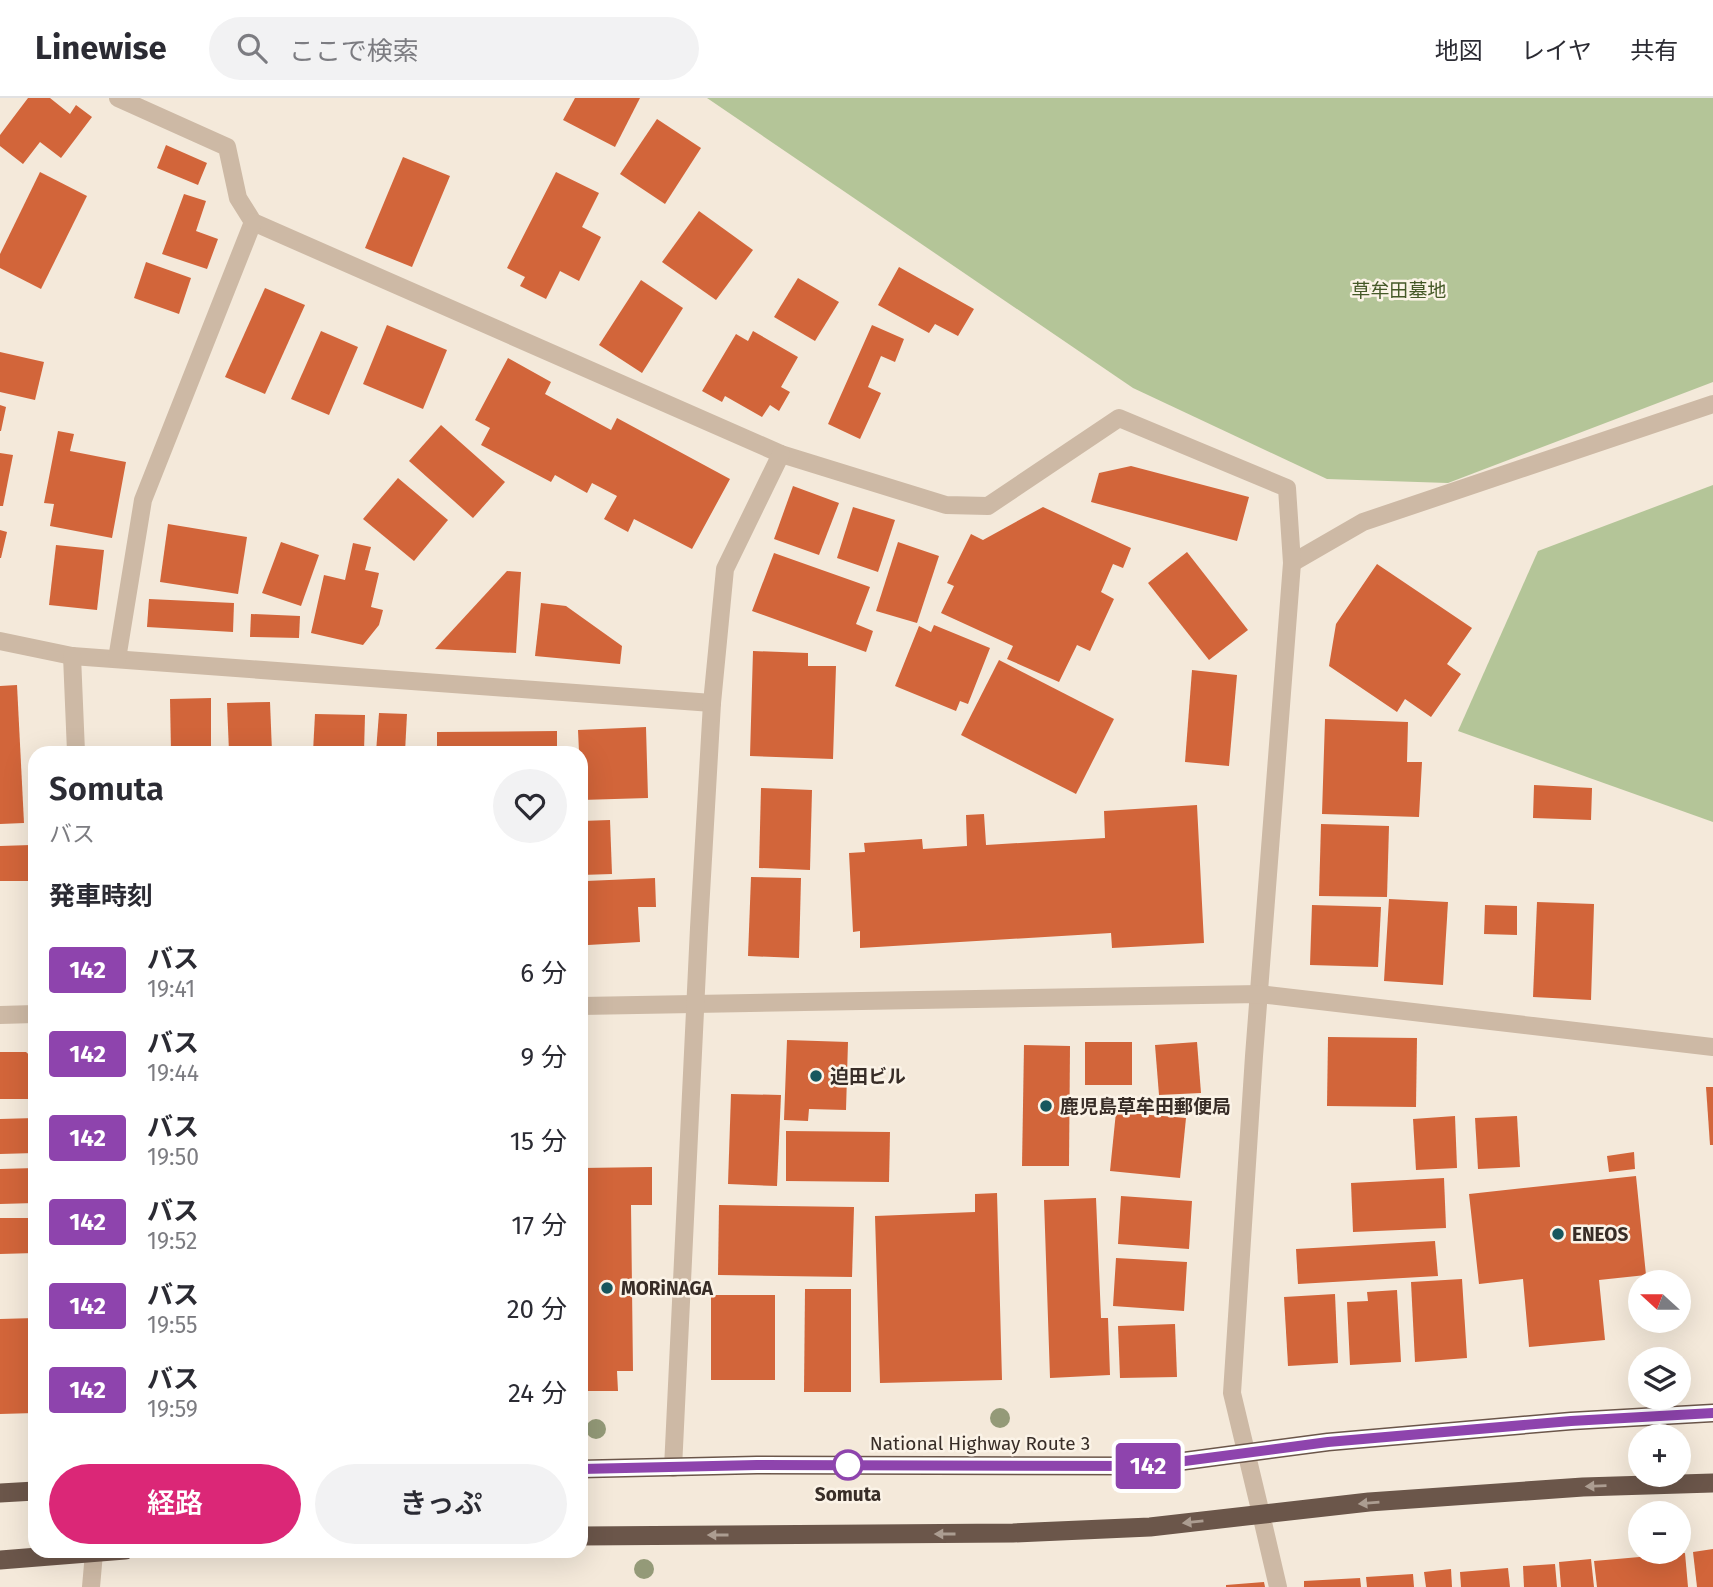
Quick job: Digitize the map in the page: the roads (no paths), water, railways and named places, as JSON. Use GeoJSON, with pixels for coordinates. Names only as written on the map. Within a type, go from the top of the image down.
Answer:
{"type":"FeatureCollection","features":[{"type":"Feature","properties":{"kind":"highway","name":"National Highway Route 3"},"geometry":{"type":"LineString","coordinates":[[588,1469],[757,1465],[1147,1466],[1246,1451],[1571,1421],[1713,1413]]}},
{"type":"Feature","properties":{"kind":"highway"},"geometry":{"type":"LineString","coordinates":[[588,1536],[1013,1533],[1150,1527],[1369,1503],[1583,1487],[1713,1483]]}},
{"type":"Feature","properties":{"kind":"highway"},"geometry":{"type":"LineString","coordinates":[[0,1493],[28,1491]]}},
{"type":"Feature","properties":{"kind":"highway"},"geometry":{"type":"LineString","coordinates":[[0,1560],[28,1558]]}},
{"type":"Feature","properties":{"kind":"street"},"geometry":{"type":"LineString","coordinates":[[118,98],[227,147],[238,198],[253,222],[781,454],[946,505],[988,506],[1119,418],[1287,488],[1292,564],[1232,1393],[1278,1587]]}},
{"type":"Feature","properties":{"kind":"street"},"geometry":{"type":"LineString","coordinates":[[117,659],[143,500],[253,222]]}},
{"type":"Feature","properties":{"kind":"street"},"geometry":{"type":"LineString","coordinates":[[1292,564],[1363,522],[1713,404]]}},
{"type":"Feature","properties":{"kind":"street"},"geometry":{"type":"LineString","coordinates":[[673,1468],[712,703],[725,569],[781,454]]}},
{"type":"Feature","properties":{"kind":"street"},"geometry":{"type":"LineString","coordinates":[[0,641],[72,656],[712,703]]}},
{"type":"Feature","properties":{"kind":"street"},"geometry":{"type":"LineString","coordinates":[[72,656],[76,746]]}},
{"type":"Feature","properties":{"kind":"street"},"geometry":{"type":"LineString","coordinates":[[588,1006],[1259,994],[1713,1047]]}},
{"type":"Feature","properties":{"kind":"street"},"geometry":{"type":"LineString","coordinates":[[0,1015],[28,1014]]}},
{"type":"Feature","properties":{"kind":"street"},"geometry":{"type":"LineString","coordinates":[[91,1587],[93,1558]]}},
{"type":"Feature","properties":{"kind":"place","name":"迫田ビル"},"geometry":{"type":"Point","coordinates":[816,1076]}},
{"type":"Feature","properties":{"kind":"place","name":"鹿児島草牟田郵便局"},"geometry":{"type":"Point","coordinates":[1046,1106]}},
{"type":"Feature","properties":{"kind":"place","name":"ENEOS"},"geometry":{"type":"Point","coordinates":[1558,1234]}},
{"type":"Feature","properties":{"kind":"place","name":"MORiNAGA"},"geometry":{"type":"Point","coordinates":[607,1288]}},
{"type":"Feature","properties":{"kind":"place","name":"Somuta"},"geometry":{"type":"Point","coordinates":[848,1465]}},
{"type":"Feature","properties":{"kind":"park label","name":"草牟田墓地"},"geometry":{"type":"Point","coordinates":[1399,290]}}]}
